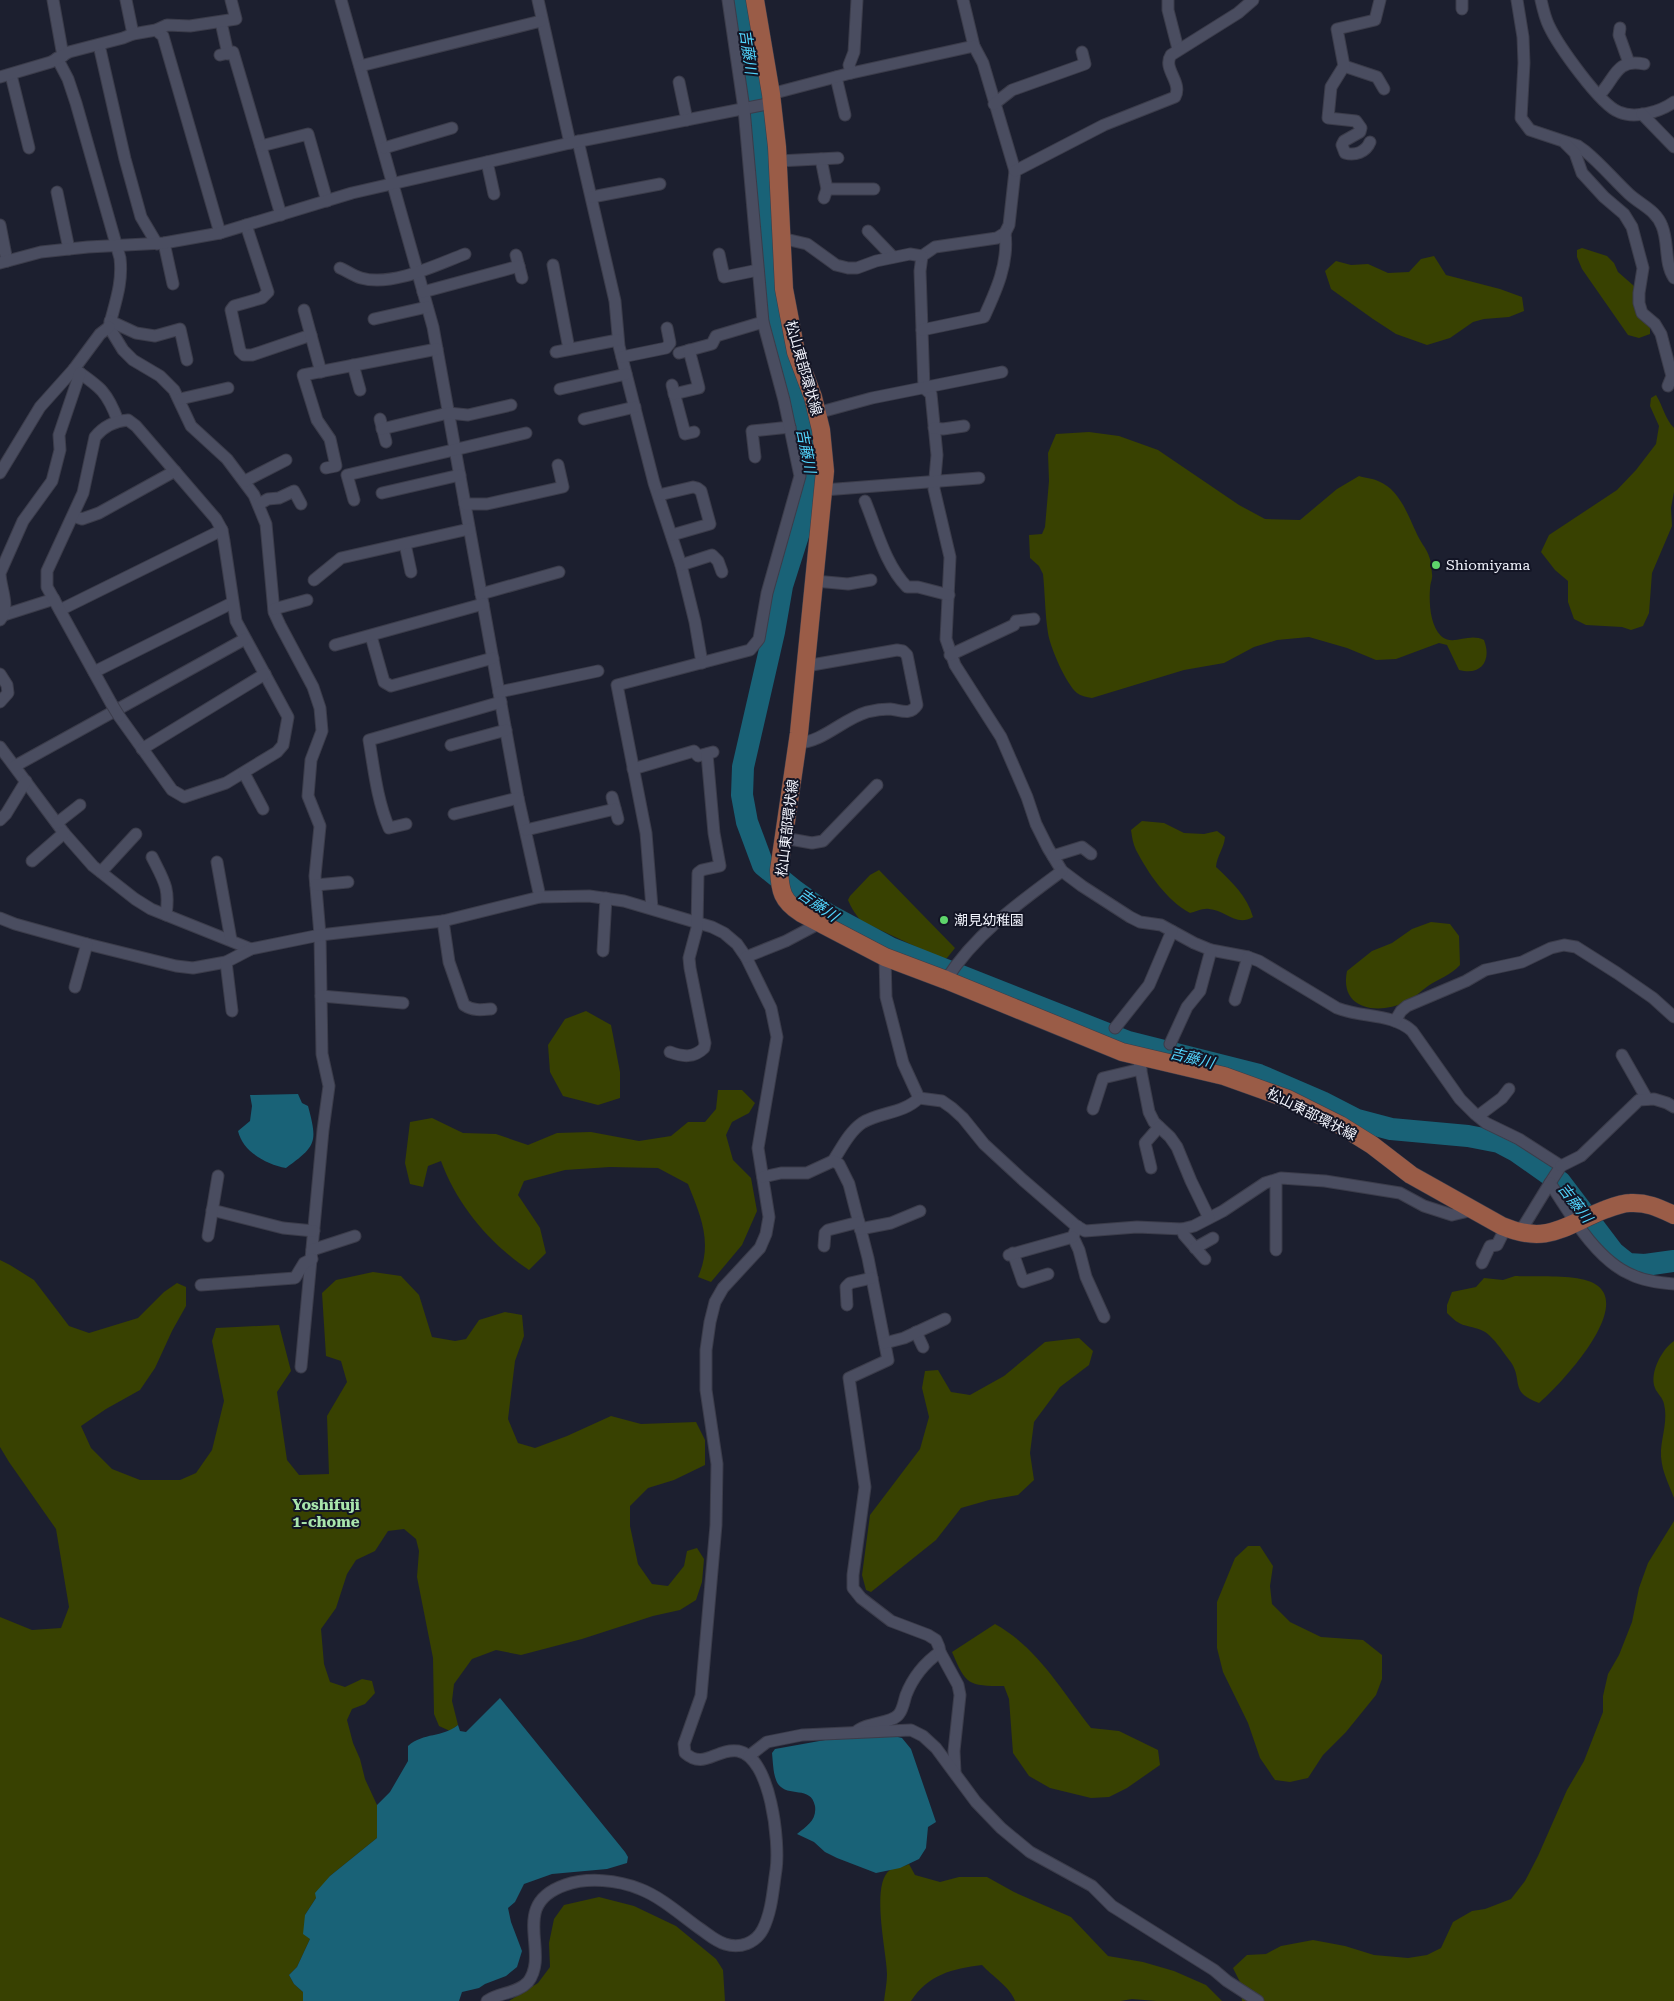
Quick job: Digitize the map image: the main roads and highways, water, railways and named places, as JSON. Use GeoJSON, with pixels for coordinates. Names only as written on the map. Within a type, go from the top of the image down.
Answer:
{"type":"FeatureCollection","features":[{"type":"Feature","properties":{"kind":"main road","name":"松山東部環状線"},"geometry":{"type":"LineString","coordinates":[[755,0],[778,161],[784,289],[790,329],[817,413],[824,451],[824,490],[798,743],[779,870],[780,888],[791,906],[885,957],[950,973],[1122,1052],[1139,1063],[1224,1076],[1288,1099],[1340,1125],[1372,1145],[1411,1175],[1513,1230],[1544,1234],[1629,1203],[1652,1205],[1674,1215]]}},
{"type":"Feature","properties":{"kind":"water"},"geometry":{"type":"Polygon","coordinates":[[[298,1094],[302,1103],[308,1106],[313,1128],[312,1143],[304,1154],[286,1168],[256,1156],[245,1145],[238,1131],[250,1121],[252,1106],[250,1095],[298,1094]]]}},
{"type":"Feature","properties":{"kind":"water"},"geometry":{"type":"Polygon","coordinates":[[[500,1698],[625,1852],[628,1857],[627,1863],[607,1869],[552,1874],[524,1884],[515,1902],[508,1908],[522,1951],[517,1967],[506,1976],[479,1988],[462,1992],[459,2001],[303,2001],[303,1992],[294,1984],[289,1975],[297,1967],[310,1939],[303,1934],[305,1915],[316,1898],[315,1893],[330,1876],[377,1838],[377,1805],[390,1792],[408,1761],[408,1746],[420,1739],[446,1732],[458,1725],[460,1731],[466,1732],[500,1698]]]}},
{"type":"Feature","properties":{"kind":"water"},"geometry":{"type":"Polygon","coordinates":[[[894,1736],[902,1738],[911,1749],[936,1822],[928,1827],[926,1848],[919,1859],[900,1868],[876,1873],[837,1858],[825,1852],[814,1842],[797,1834],[813,1819],[815,1806],[809,1796],[787,1790],[778,1784],[774,1773],[772,1753],[775,1749],[825,1740],[894,1736]]]}},
{"type":"Feature","properties":{"kind":"waterway","name":"吉藤川"},"geometry":{"type":"LineString","coordinates":[[741,0],[760,137],[774,327],[800,419],[811,463],[812,479],[809,501],[782,586],[774,632],[743,767],[742,795],[747,822],[763,865],[827,914],[890,948],[1128,1042],[1259,1075],[1322,1102],[1357,1120],[1391,1129],[1468,1136],[1499,1142],[1516,1151],[1560,1182],[1613,1252],[1628,1264],[1645,1265],[1674,1261]]}},
{"type":"Feature","properties":{"kind":"place","name":"Shiomiyama"},"geometry":{"type":"Point","coordinates":[1436,565]}},
{"type":"Feature","properties":{"kind":"place","name":"潮見幼稚園"},"geometry":{"type":"Point","coordinates":[944,920]}},
{"type":"Feature","properties":{"kind":"district","name":"Yoshifuji 1-chome"},"geometry":{"type":"Point","coordinates":[326,1514]}}]}
